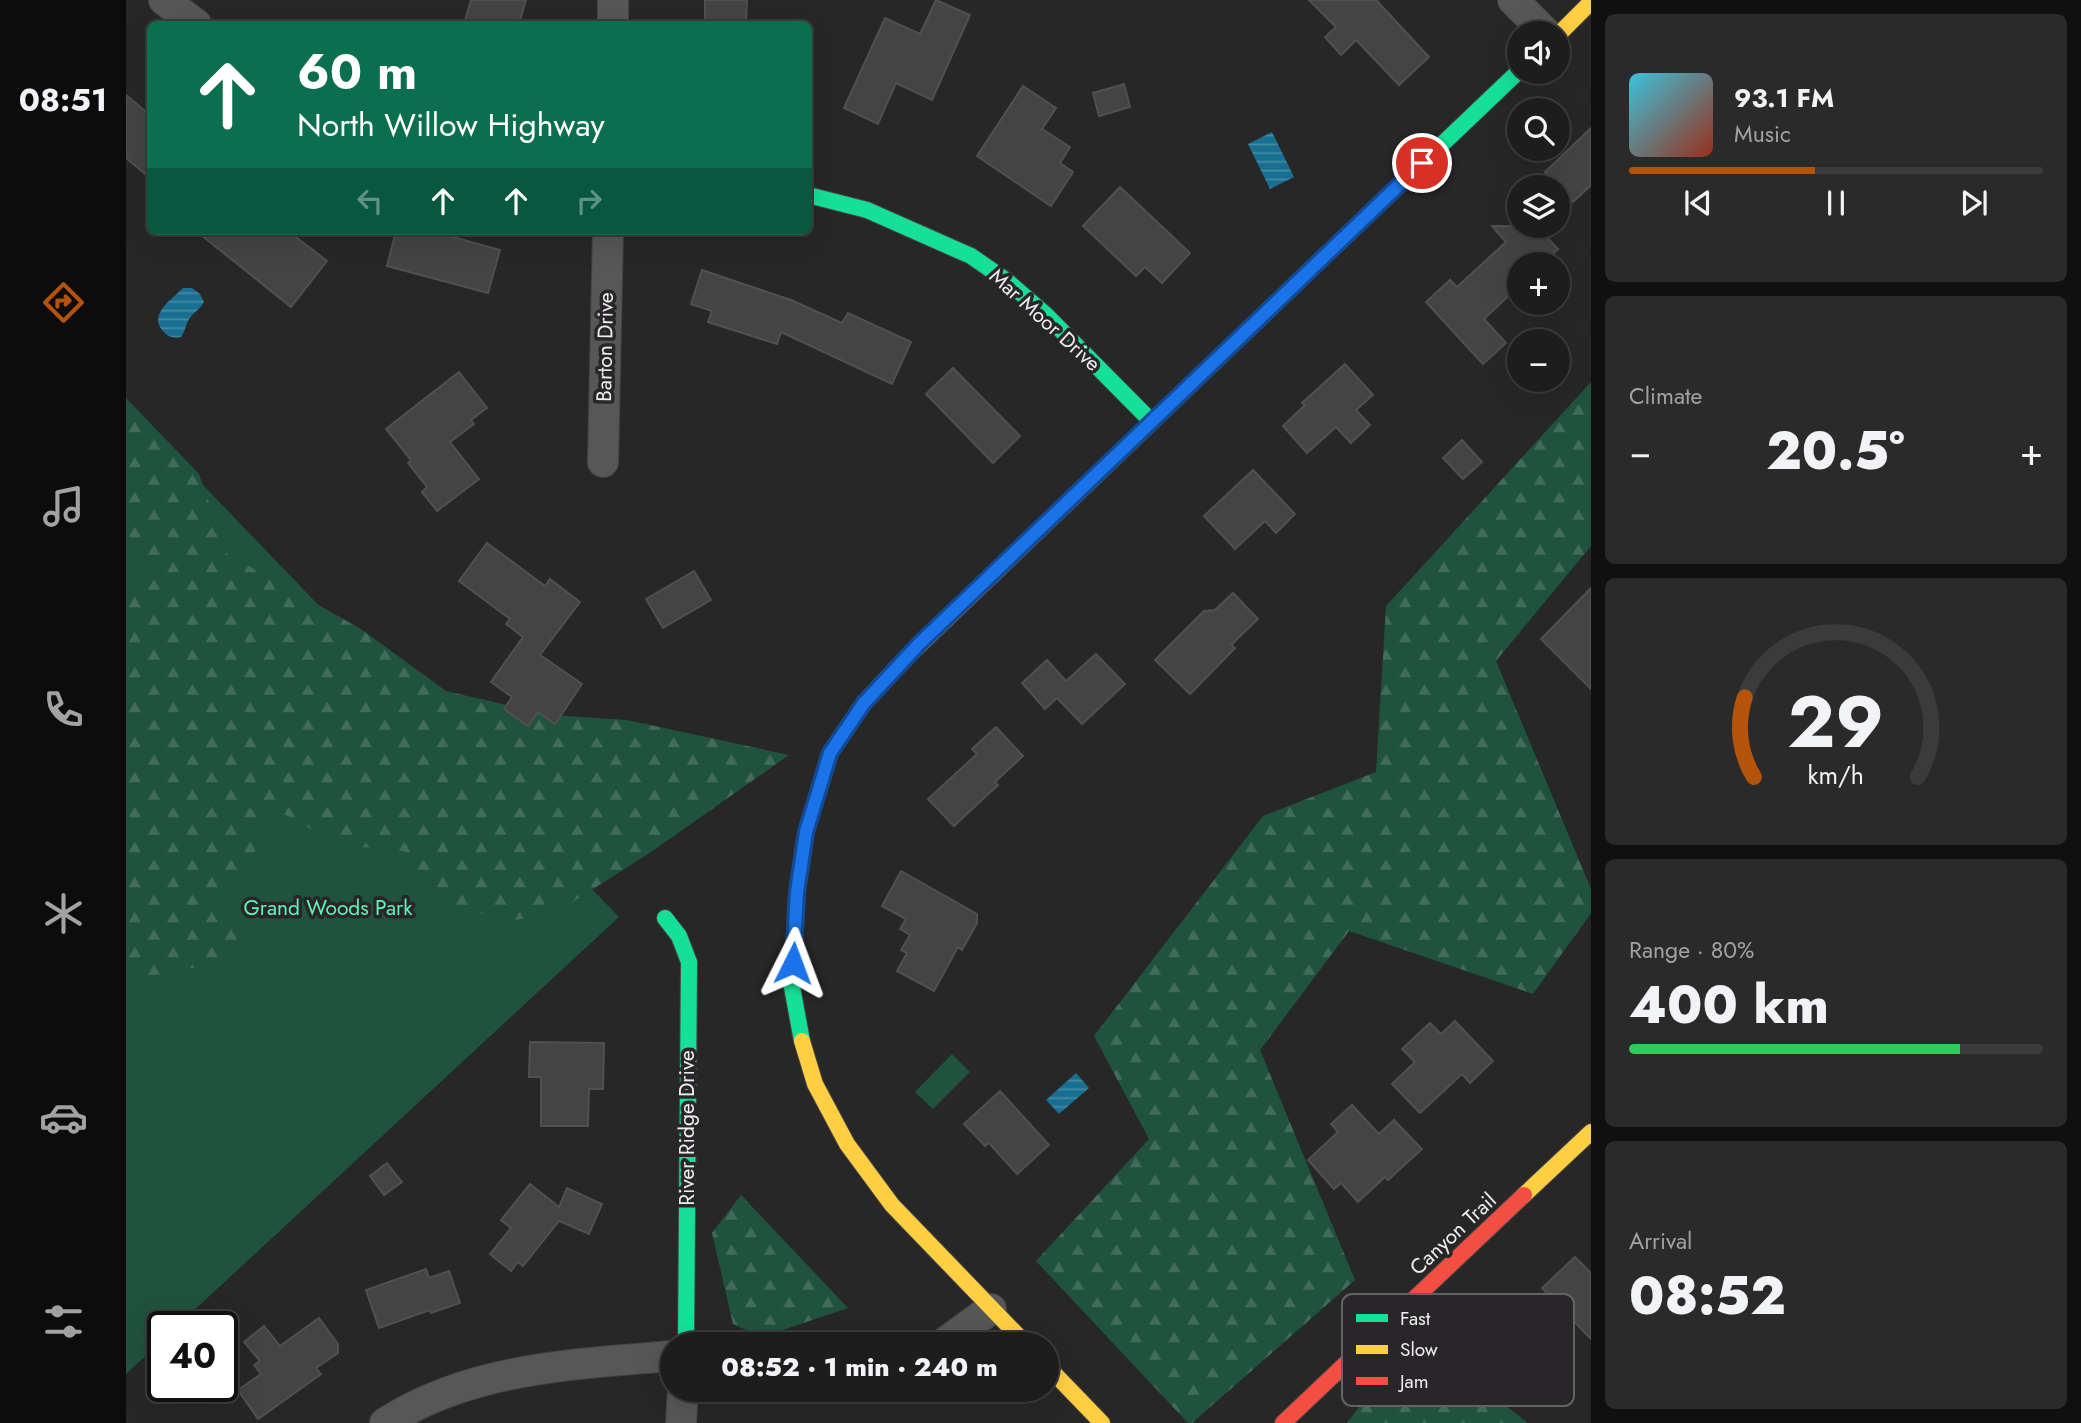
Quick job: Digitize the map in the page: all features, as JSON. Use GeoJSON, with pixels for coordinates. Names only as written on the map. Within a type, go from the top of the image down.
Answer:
{"type":"FeatureCollection","features":[{"type":"Feature","properties":{"kind":"street"},"geometry":{"type":"LineString","coordinates":[[164,0],[192,21]]}},
{"type":"Feature","properties":{"kind":"street"},"geometry":{"type":"LineString","coordinates":[[613,0],[613,21]]}},
{"type":"Feature","properties":{"kind":"street"},"geometry":{"type":"LineString","coordinates":[[1513,0],[1534,21]]}},
{"type":"Feature","properties":{"kind":"street"},"geometry":{"type":"LineString","coordinates":[[1570,22],[1591,2]]}},
{"type":"Feature","properties":{"kind":"street"},"geometry":{"type":"LineString","coordinates":[[1014,1332],[892,1205],[847,1144],[815,1084],[801,1038],[792,987],[797,892],[806,832],[830,753],[864,703],[919,644],[1507,82]]}},
{"type":"Feature","properties":{"kind":"street","name":"Mar Moor Drive"},"geometry":{"type":"LineString","coordinates":[[812,195],[867,209],[971,256],[1007,281],[1045,314],[1151,421]]}},
{"type":"Feature","properties":{"kind":"street","name":"Barton Drive"},"geometry":{"type":"LineString","coordinates":[[603,462],[608,235]]}},
{"type":"Feature","properties":{"kind":"street","name":"River Ridge Drive"},"geometry":{"type":"LineString","coordinates":[[665,918],[679,936],[689,962],[686,1332]]}},
{"type":"Feature","properties":{"kind":"street","name":"Canyon Trail"},"geometry":{"type":"LineString","coordinates":[[1422,1294],[1589,1140]]}},
{"type":"Feature","properties":{"kind":"street"},"geometry":{"type":"LineString","coordinates":[[959,1332],[991,1309]]}},
{"type":"Feature","properties":{"kind":"street"},"geometry":{"type":"LineString","coordinates":[[385,1423],[431,1397],[526,1370],[660,1357]]}},
{"type":"Feature","properties":{"kind":"street","name":"Canyon Trail"},"geometry":{"type":"LineString","coordinates":[[1283,1423],[1342,1368]]}},
{"type":"Feature","properties":{"kind":"street"},"geometry":{"type":"LineString","coordinates":[[1059,1379],[1102,1423]]}},
{"type":"Feature","properties":{"kind":"street"},"geometry":{"type":"LineString","coordinates":[[681,1423],[682,1402]]}},
{"type":"Feature","properties":{"kind":"green space"},"geometry":{"type":"Polygon","coordinates":[[[1591,382],[1591,546],[1496,661],[1591,889],[1591,913],[1533,994],[1349,931],[1260,1050],[1355,1280],[1192,1423],[1188,1423],[1036,1261],[1149,1139],[1094,1036],[1263,816],[1376,772],[1386,606],[1591,382]]]}},
{"type":"Feature","properties":{"kind":"green space"},"geometry":{"type":"Polygon","coordinates":[[[126,398],[199,474],[226,553],[361,629],[446,691],[551,715],[627,720],[789,755],[651,852],[554,914],[508,921],[445,904],[404,851],[339,845],[272,807],[250,865],[221,901],[243,937],[227,959],[138,982],[126,970],[126,602],[152,577],[126,554],[126,398]]]}},
{"type":"Feature","properties":{"kind":"green space","name":"Grand Woods Park"},"geometry":{"type":"Polygon","coordinates":[[[126,405],[619,917],[193,1311],[147,1311],[147,1355],[126,1374],[126,405]]]}},
{"type":"Feature","properties":{"kind":"green space"},"geometry":{"type":"Polygon","coordinates":[[[952,1054],[970,1072],[933,1109],[915,1092],[952,1054]]]}},
{"type":"Feature","properties":{"kind":"green space"},"geometry":{"type":"Polygon","coordinates":[[[741,1195],[848,1308],[777,1332],[751,1332],[733,1324],[712,1233],[741,1195]]]}},
{"type":"Feature","properties":{"kind":"green space"},"geometry":{"type":"Polygon","coordinates":[[[1360,1406],[1506,1406],[1528,1423],[1347,1423],[1360,1406]]]}},
{"type":"Feature","properties":{"kind":"water"},"geometry":{"type":"Polygon","coordinates":[[[1272,132],[1294,177],[1270,189],[1248,144],[1272,132]]]}},
{"type":"Feature","properties":{"kind":"water"},"geometry":{"type":"Polygon","coordinates":[[[183,288],[192,288],[200,294],[204,302],[190,318],[181,337],[172,337],[160,327],[159,314],[183,288]]]}},
{"type":"Feature","properties":{"kind":"water"},"geometry":{"type":"Polygon","coordinates":[[[1076,1073],[1089,1088],[1059,1114],[1046,1100],[1076,1073]]]}},
{"type":"Feature","properties":{"kind":"building"},"geometry":{"type":"Polygon","coordinates":[[[471,0],[526,0],[520,21],[465,21],[471,0]]]}},
{"type":"Feature","properties":{"kind":"building"},"geometry":{"type":"Polygon","coordinates":[[[705,0],[747,0],[746,21],[705,21],[705,0]]]}},
{"type":"Feature","properties":{"kind":"building"},"geometry":{"type":"Polygon","coordinates":[[[936,0],[970,15],[932,100],[896,83],[878,124],[844,108],[885,18],[920,34],[936,0]]]}},
{"type":"Feature","properties":{"kind":"building"},"geometry":{"type":"Polygon","coordinates":[[[1309,0],[1376,0],[1429,57],[1399,85],[1356,40],[1341,55],[1325,37],[1336,27],[1309,0]]]}},
{"type":"Feature","properties":{"kind":"building"},"geometry":{"type":"Polygon","coordinates":[[[1124,84],[1130,107],[1099,116],[1093,93],[1124,84]]]}},
{"type":"Feature","properties":{"kind":"building"},"geometry":{"type":"Polygon","coordinates":[[[1023,86],[1056,108],[1042,129],[1070,147],[1060,163],[1073,172],[1051,206],[977,156],[1023,86]]]}},
{"type":"Feature","properties":{"kind":"building"},"geometry":{"type":"Polygon","coordinates":[[[126,95],[147,112],[147,176],[126,158],[126,95]]]}},
{"type":"Feature","properties":{"kind":"building"},"geometry":{"type":"Polygon","coordinates":[[[1591,128],[1591,185],[1573,202],[1570,199],[1570,175],[1548,175],[1545,172],[1556,161],[1570,161],[1570,148],[1591,128]]]}},
{"type":"Feature","properties":{"kind":"building"},"geometry":{"type":"Polygon","coordinates":[[[1120,187],[1190,253],[1162,283],[1145,267],[1136,276],[1083,226],[1120,187]]]}},
{"type":"Feature","properties":{"kind":"building"},"geometry":{"type":"Polygon","coordinates":[[[1492,226],[1507,226],[1507,238],[1547,238],[1558,249],[1555,252],[1507,252],[1507,297],[1484,319],[1506,343],[1483,364],[1426,302],[1450,280],[1457,287],[1506,242],[1492,226]]]}},
{"type":"Feature","properties":{"kind":"building"},"geometry":{"type":"Polygon","coordinates":[[[201,235],[293,235],[327,261],[291,307],[201,235]]]}},
{"type":"Feature","properties":{"kind":"building"},"geometry":{"type":"Polygon","coordinates":[[[395,235],[446,235],[500,250],[488,293],[387,266],[395,235]]]}},
{"type":"Feature","properties":{"kind":"building"},"geometry":{"type":"Polygon","coordinates":[[[702,270],[791,300],[842,323],[848,313],[911,342],[892,384],[781,332],[777,344],[708,322],[712,311],[691,304],[702,270]]]}},
{"type":"Feature","properties":{"kind":"building"},"geometry":{"type":"Polygon","coordinates":[[[1345,364],[1373,395],[1356,410],[1370,425],[1351,443],[1336,427],[1307,453],[1283,426],[1305,405],[1302,403],[1345,364]]]}},
{"type":"Feature","properties":{"kind":"building"},"geometry":{"type":"Polygon","coordinates":[[[953,368],[1020,436],[993,463],[926,394],[953,368]]]}},
{"type":"Feature","properties":{"kind":"building"},"geometry":{"type":"Polygon","coordinates":[[[459,372],[487,408],[471,420],[474,424],[450,442],[479,479],[437,511],[422,492],[427,487],[408,463],[411,460],[386,429],[459,372]]]}},
{"type":"Feature","properties":{"kind":"building"},"geometry":{"type":"Polygon","coordinates":[[[1462,440],[1482,462],[1463,479],[1443,458],[1462,440]]]}},
{"type":"Feature","properties":{"kind":"building"},"geometry":{"type":"Polygon","coordinates":[[[1253,470],[1295,514],[1276,533],[1265,521],[1235,549],[1204,516],[1253,470]]]}},
{"type":"Feature","properties":{"kind":"building"},"geometry":{"type":"Polygon","coordinates":[[[487,543],[545,586],[550,579],[580,602],[540,655],[582,684],[555,724],[538,712],[528,726],[504,709],[512,697],[491,682],[523,637],[506,624],[510,619],[459,581],[487,543]]]}},
{"type":"Feature","properties":{"kind":"building"},"geometry":{"type":"Polygon","coordinates":[[[694,571],[711,600],[663,628],[646,599],[694,571]]]}},
{"type":"Feature","properties":{"kind":"building"},"geometry":{"type":"Polygon","coordinates":[[[1591,588],[1591,689],[1541,639],[1591,588]]]}},
{"type":"Feature","properties":{"kind":"building"},"geometry":{"type":"Polygon","coordinates":[[[1233,593],[1258,619],[1231,645],[1235,648],[1190,694],[1155,660],[1204,611],[1215,610],[1233,593]]]}},
{"type":"Feature","properties":{"kind":"building"},"geometry":{"type":"Polygon","coordinates":[[[1096,654],[1125,684],[1082,724],[1057,698],[1045,709],[1022,683],[1047,660],[1066,681],[1096,654]]]}},
{"type":"Feature","properties":{"kind":"building"},"geometry":{"type":"Polygon","coordinates":[[[996,727],[1023,756],[995,782],[998,785],[954,826],[928,799],[977,754],[972,749],[996,727]]]}},
{"type":"Feature","properties":{"kind":"building"},"geometry":{"type":"Polygon","coordinates":[[[901,871],[977,914],[977,923],[962,950],[958,947],[934,991],[897,971],[907,953],[901,950],[910,935],[900,929],[906,919],[882,906],[901,871]]]}},
{"type":"Feature","properties":{"kind":"building"},"geometry":{"type":"Polygon","coordinates":[[[1455,1021],[1493,1061],[1470,1083],[1462,1074],[1420,1113],[1392,1084],[1415,1062],[1402,1049],[1430,1023],[1441,1034],[1455,1021]]]}},
{"type":"Feature","properties":{"kind":"building"},"geometry":{"type":"Polygon","coordinates":[[[530,1042],[604,1043],[603,1089],[589,1089],[588,1126],[541,1126],[541,1077],[529,1077],[530,1042]]]}},
{"type":"Feature","properties":{"kind":"building"},"geometry":{"type":"Polygon","coordinates":[[[1000,1091],[1049,1145],[1017,1174],[989,1143],[985,1146],[964,1124],[1000,1091]]]}},
{"type":"Feature","properties":{"kind":"building"},"geometry":{"type":"Polygon","coordinates":[[[1352,1105],[1379,1134],[1394,1120],[1422,1149],[1388,1180],[1385,1177],[1358,1202],[1341,1183],[1334,1189],[1308,1160],[1338,1132],[1331,1124],[1352,1105]]]}},
{"type":"Feature","properties":{"kind":"building"},"geometry":{"type":"Polygon","coordinates":[[[387,1163],[402,1182],[384,1195],[370,1176],[387,1163]]]}},
{"type":"Feature","properties":{"kind":"building"},"geometry":{"type":"Polygon","coordinates":[[[530,1184],[559,1207],[567,1188],[602,1204],[589,1234],[559,1221],[523,1266],[518,1262],[511,1271],[490,1254],[511,1228],[501,1220],[530,1184]]]}},
{"type":"Feature","properties":{"kind":"building"},"geometry":{"type":"Polygon","coordinates":[[[1575,1257],[1591,1273],[1591,1339],[1574,1321],[1574,1294],[1548,1294],[1542,1288],[1575,1257]]]}},
{"type":"Feature","properties":{"kind":"building"},"geometry":{"type":"Polygon","coordinates":[[[426,1269],[429,1278],[449,1271],[460,1303],[431,1313],[430,1310],[379,1328],[366,1290],[426,1269]]]}},
{"type":"Feature","properties":{"kind":"building"},"geometry":{"type":"Polygon","coordinates":[[[319,1318],[338,1344],[338,1353],[316,1368],[321,1374],[258,1419],[238,1390],[261,1374],[254,1365],[260,1361],[244,1342],[264,1326],[280,1346],[319,1318]]]}},
{"type":"Feature","properties":{"kind":"traffic: fast"},"geometry":{"type":"LineString","coordinates":[[1329,252],[1507,82]]}},
{"type":"Feature","properties":{"kind":"traffic: fast"},"geometry":{"type":"LineString","coordinates":[[812,196],[867,210],[971,256],[1007,281],[1045,314],[1151,421]]}},
{"type":"Feature","properties":{"kind":"traffic: fast"},"geometry":{"type":"LineString","coordinates":[[802,1041],[792,987],[797,892],[806,832],[830,753],[864,703],[909,655]]}},
{"type":"Feature","properties":{"kind":"traffic: fast"},"geometry":{"type":"LineString","coordinates":[[665,918],[679,936],[689,962],[686,1332]]}},
{"type":"Feature","properties":{"kind":"traffic: slow"},"geometry":{"type":"LineString","coordinates":[[1570,23],[1591,2]]}},
{"type":"Feature","properties":{"kind":"traffic: slow"},"geometry":{"type":"LineString","coordinates":[[909,655],[1329,252]]}},
{"type":"Feature","properties":{"kind":"traffic: slow"},"geometry":{"type":"LineString","coordinates":[[802,1041],[815,1084],[847,1144],[892,1205],[1014,1332]]}},
{"type":"Feature","properties":{"kind":"traffic: slow"},"geometry":{"type":"LineString","coordinates":[[1524,1195],[1591,1132]]}},
{"type":"Feature","properties":{"kind":"traffic: slow"},"geometry":{"type":"LineString","coordinates":[[1059,1378],[1102,1423]]}},
{"type":"Feature","properties":{"kind":"traffic: jam"},"geometry":{"type":"LineString","coordinates":[[1419,1294],[1524,1195]]}},
{"type":"Feature","properties":{"kind":"traffic: jam"},"geometry":{"type":"LineString","coordinates":[[1283,1423],[1342,1367]]}},
{"type":"Feature","properties":{"kind":"route"},"geometry":{"type":"LineString","coordinates":[[793,963],[797,892],[806,832],[830,753],[864,703],[919,644],[1422,163]]}}]}
